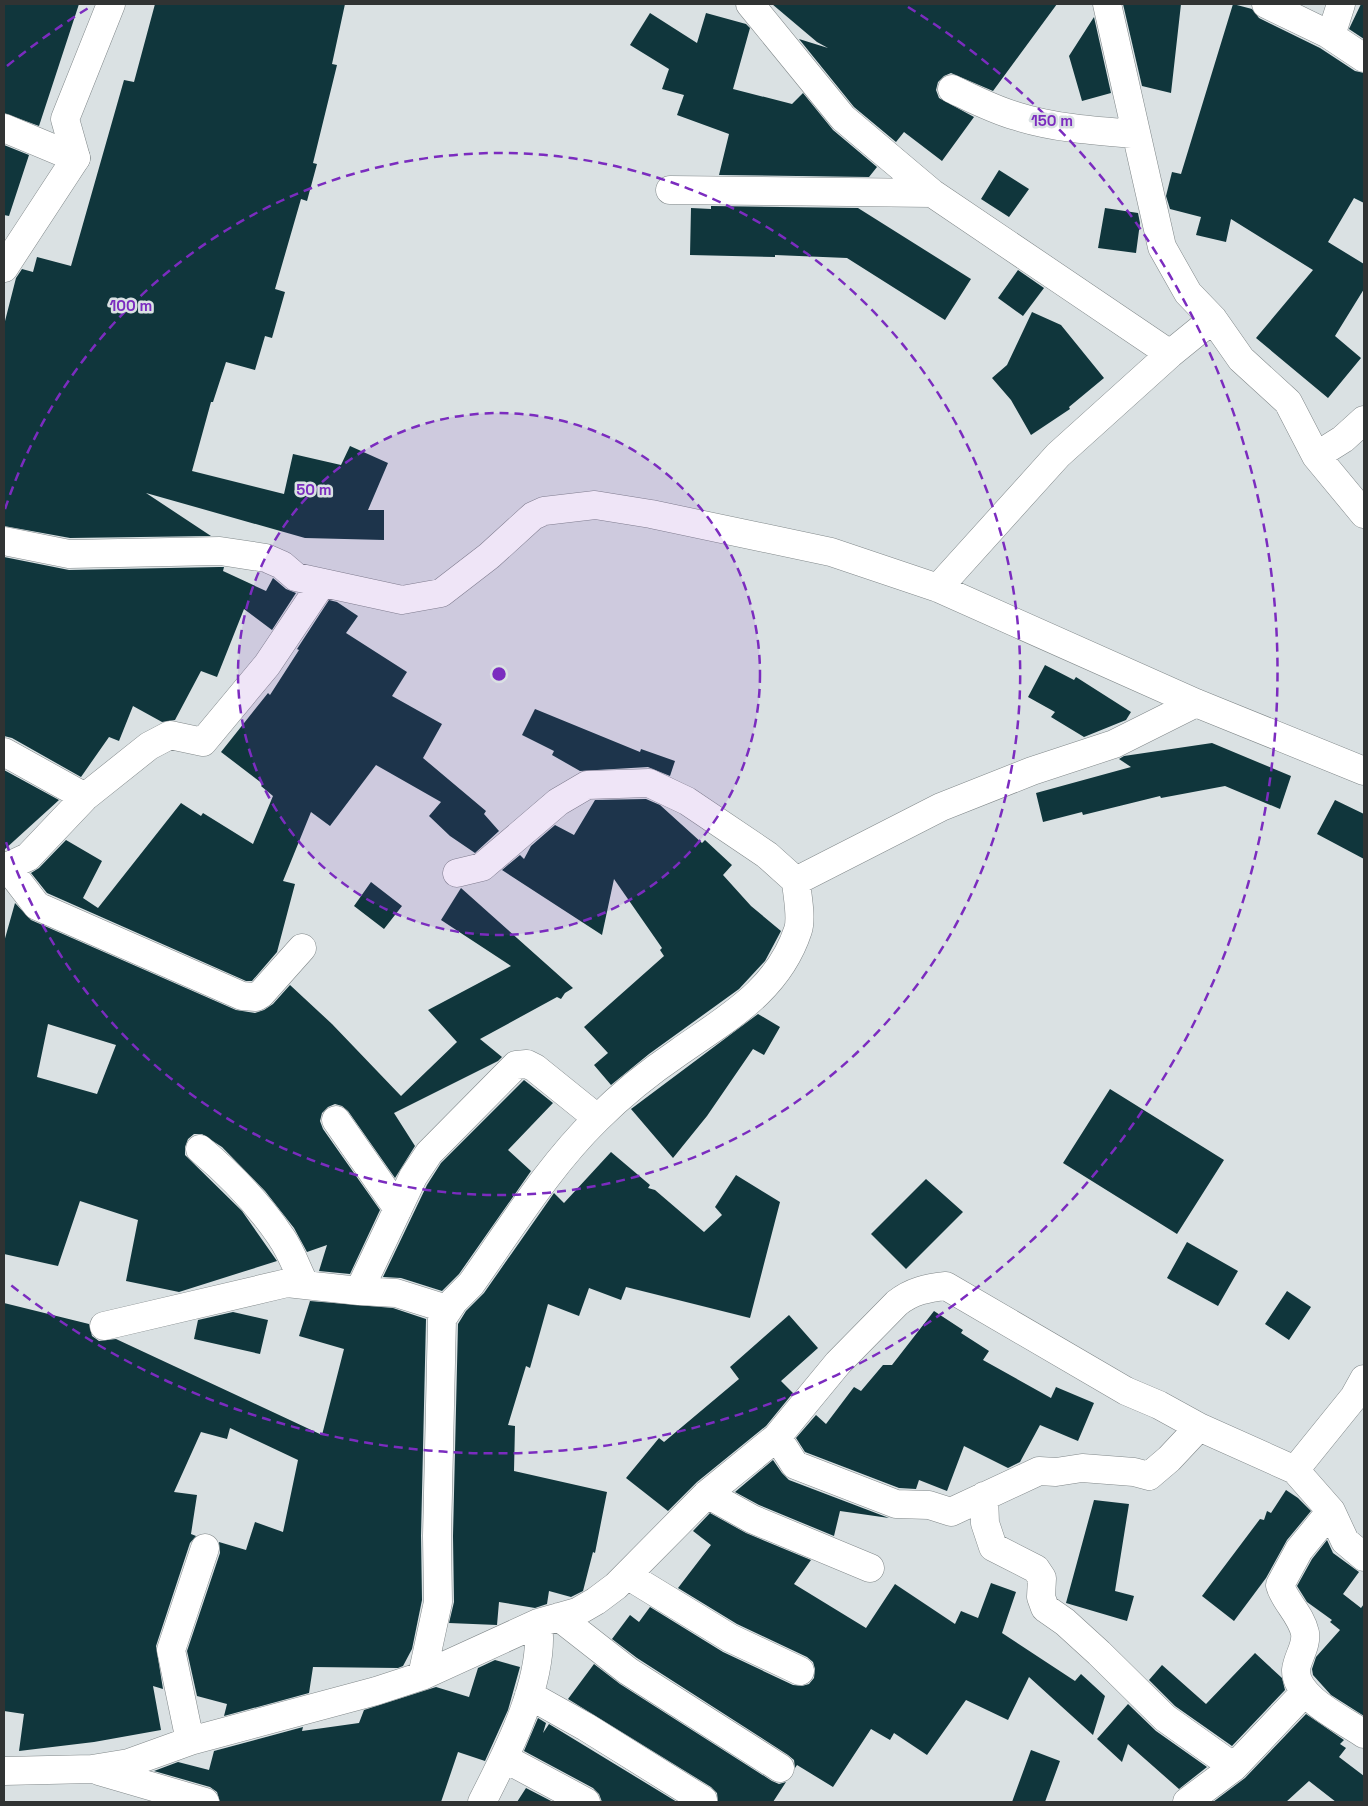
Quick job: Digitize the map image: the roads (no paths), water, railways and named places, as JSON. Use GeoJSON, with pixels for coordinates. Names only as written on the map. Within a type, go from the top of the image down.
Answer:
{"type":"FeatureCollection","features":[{"type":"Feature","properties":{"kind":"street"},"geometry":{"type":"LineString","coordinates":[[4,268],[76,158],[65,119],[110,4]]}},
{"type":"Feature","properties":{"kind":"street"},"geometry":{"type":"LineString","coordinates":[[750,4],[843,118],[932,193],[1170,354]]}},
{"type":"Feature","properties":{"kind":"street"},"geometry":{"type":"LineString","coordinates":[[1107,4],[1134,134],[1162,247],[1188,292],[1214,319],[1241,359],[1288,402],[1316,456],[1364,514]]}},
{"type":"Feature","properties":{"kind":"street"},"geometry":{"type":"LineString","coordinates":[[1266,4],[1328,34],[1364,58]]}},
{"type":"Feature","properties":{"kind":"street"},"geometry":{"type":"LineString","coordinates":[[1328,34],[1334,26],[1341,4]]}},
{"type":"Feature","properties":{"kind":"street"},"geometry":{"type":"LineString","coordinates":[[952,89],[1000,110],[1043,123],[1071,128],[1134,134]]}},
{"type":"Feature","properties":{"kind":"street"},"geometry":{"type":"LineString","coordinates":[[4,128],[76,158]]}},
{"type":"Feature","properties":{"kind":"street"},"geometry":{"type":"LineString","coordinates":[[670,190],[932,193]]}},
{"type":"Feature","properties":{"kind":"street"},"geometry":{"type":"LineString","coordinates":[[938,588],[1058,455],[1170,354],[1214,319]]}},
{"type":"Feature","properties":{"kind":"street"},"geometry":{"type":"LineString","coordinates":[[1316,456],[1343,439],[1364,420]]}},
{"type":"Feature","properties":{"kind":"street"},"geometry":{"type":"LineString","coordinates":[[4,541],[69,554],[220,551],[241,553],[266,558],[282,565],[296,577],[402,600],[440,593],[489,556],[533,516],[544,511],[595,505],[651,514],[831,552],[938,588],[1196,703],[1364,771]]}},
{"type":"Feature","properties":{"kind":"street"},"geometry":{"type":"LineString","coordinates":[[302,948],[261,994],[249,998],[37,906],[5,868],[28,857],[85,797],[149,746],[170,735],[203,742],[267,665],[322,583]]}},
{"type":"Feature","properties":{"kind":"street"},"geometry":{"type":"LineString","coordinates":[[796,881],[941,807],[1032,770],[1114,744],[1196,703]]}},
{"type":"Feature","properties":{"kind":"street"},"geometry":{"type":"LineString","coordinates":[[4,752],[85,797]]}},
{"type":"Feature","properties":{"kind":"street"},"geometry":{"type":"LineString","coordinates":[[422,1676],[438,1602],[440,1328],[447,1309],[471,1284],[566,1152],[597,1118],[677,1053],[735,1014],[758,995],[786,957],[798,928],[796,881],[766,855],[687,801],[649,783],[587,785],[558,802],[482,867],[457,873]]}},
{"type":"Feature","properties":{"kind":"street"},"geometry":{"type":"LineString","coordinates":[[359,1291],[413,1177],[429,1152],[516,1066],[527,1064],[535,1068],[597,1118]]}},
{"type":"Feature","properties":{"kind":"street"},"geometry":{"type":"LineString","coordinates":[[336,1120],[398,1209]]}},
{"type":"Feature","properties":{"kind":"street"},"geometry":{"type":"LineString","coordinates":[[200,1149],[230,1174],[259,1206],[282,1238],[306,1285]]}},
{"type":"Feature","properties":{"kind":"street"},"geometry":{"type":"LineString","coordinates":[[104,1326],[287,1283],[396,1293],[447,1309]]}},
{"type":"Feature","properties":{"kind":"street"},"geometry":{"type":"LineString","coordinates":[[4,1772],[92,1769],[129,1763],[190,1741],[376,1691],[422,1676],[549,1620],[577,1612],[596,1601],[627,1575],[707,1494],[777,1437],[838,1363],[897,1303],[907,1295],[925,1288],[946,1286],[1126,1391],[1159,1405],[1199,1427],[1295,1470],[1331,1511],[1345,1541],[1364,1557]]}},
{"type":"Feature","properties":{"kind":"street"},"geometry":{"type":"LineString","coordinates":[[1295,1470],[1354,1397],[1364,1379]]}},
{"type":"Feature","properties":{"kind":"street"},"geometry":{"type":"LineString","coordinates":[[777,1437],[795,1465],[896,1504],[929,1505],[951,1512],[1039,1471],[1056,1472],[1082,1468],[1134,1472],[1149,1476],[1169,1459],[1199,1427]]}},
{"type":"Feature","properties":{"kind":"street"},"geometry":{"type":"LineString","coordinates":[[707,1494],[752,1519],[870,1568]]}},
{"type":"Feature","properties":{"kind":"street"},"geometry":{"type":"LineString","coordinates":[[984,1496],[986,1523],[993,1547],[1036,1569],[1042,1578],[1041,1597],[1045,1608],[1086,1641],[1165,1718],[1234,1767]]}},
{"type":"Feature","properties":{"kind":"street"},"geometry":{"type":"LineString","coordinates":[[1331,1511],[1299,1550],[1280,1586],[1282,1592],[1296,1610],[1305,1635],[1296,1669],[1298,1683],[1309,1698],[1364,1734]]}},
{"type":"Feature","properties":{"kind":"street"},"geometry":{"type":"LineString","coordinates":[[190,1741],[171,1650],[205,1548]]}},
{"type":"Feature","properties":{"kind":"street"},"geometry":{"type":"LineString","coordinates":[[627,1575],[730,1638],[800,1671]]}},
{"type":"Feature","properties":{"kind":"street"},"geometry":{"type":"LineString","coordinates":[[482,1802],[504,1758],[529,1695],[541,1641],[549,1620]]}},
{"type":"Feature","properties":{"kind":"street"},"geometry":{"type":"LineString","coordinates":[[549,1620],[780,1768]]}},
{"type":"Feature","properties":{"kind":"street"},"geometry":{"type":"LineString","coordinates":[[1187,1802],[1234,1767],[1305,1692]]}},
{"type":"Feature","properties":{"kind":"street"},"geometry":{"type":"LineString","coordinates":[[529,1695],[586,1727],[703,1800]]}},
{"type":"Feature","properties":{"kind":"street"},"geometry":{"type":"LineString","coordinates":[[504,1758],[586,1802]]}},
{"type":"Feature","properties":{"kind":"street"},"geometry":{"type":"LineString","coordinates":[[92,1769],[205,1802]]}}]}
